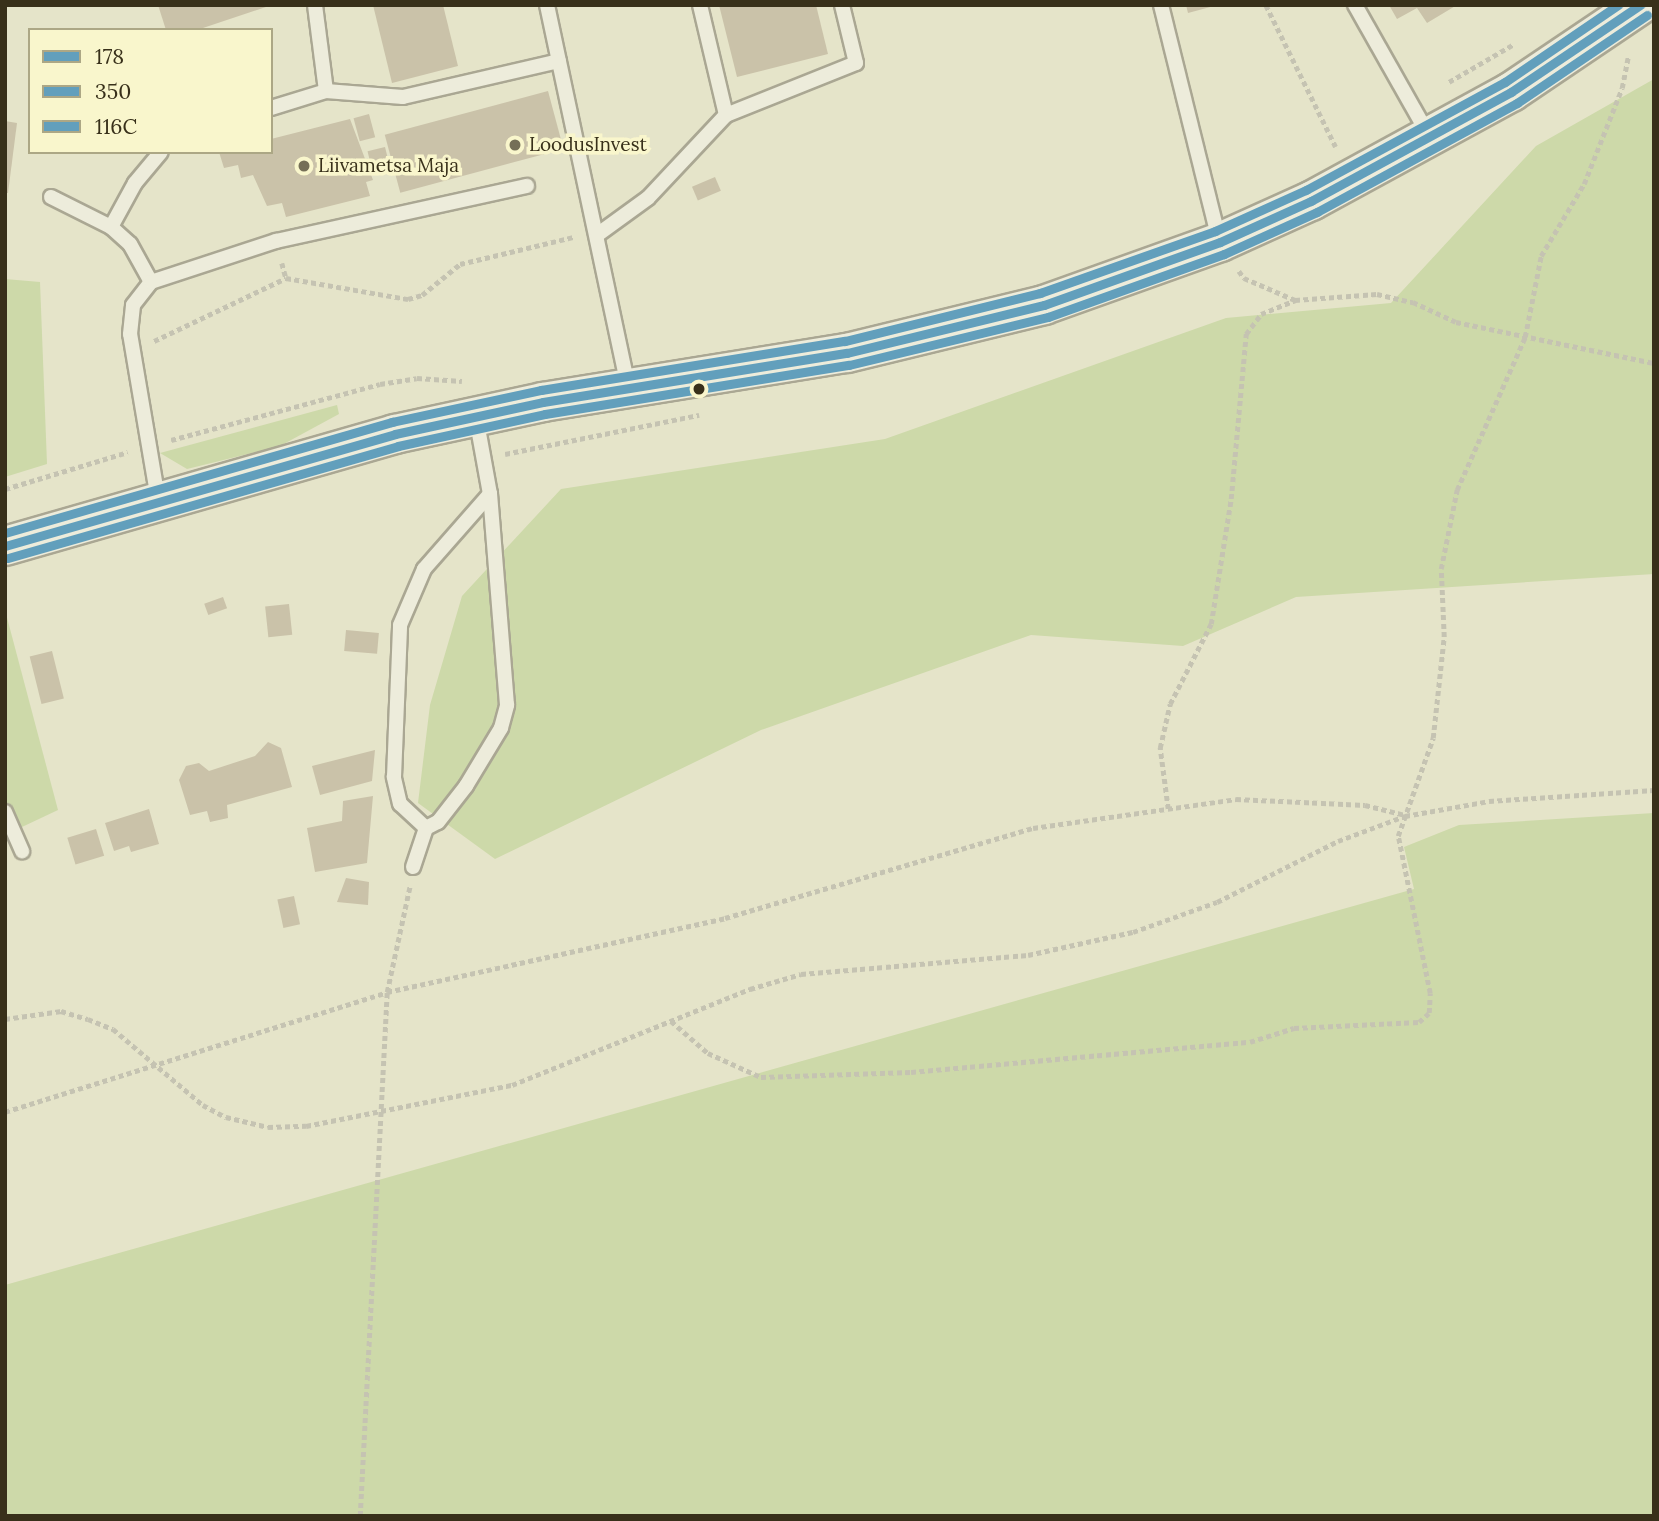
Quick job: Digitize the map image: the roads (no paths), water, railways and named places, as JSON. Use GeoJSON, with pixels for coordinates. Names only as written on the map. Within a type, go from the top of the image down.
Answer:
{"type":"FeatureCollection","features":[{"type":"Feature","properties":{"kind":"main road"},"geometry":{"type":"LineString","coordinates":[[5,546],[472,399],[629,387],[846,353],[1017,312],[1220,242],[1430,138],[1640,5]]}},
{"type":"Feature","properties":{"kind":"lane"},"geometry":{"type":"LineString","coordinates":[[315,5],[326,91]]}},
{"type":"Feature","properties":{"kind":"lane"},"geometry":{"type":"LineString","coordinates":[[547,5],[629,387]]}},
{"type":"Feature","properties":{"kind":"lane"},"geometry":{"type":"LineString","coordinates":[[700,5],[726,115]]}},
{"type":"Feature","properties":{"kind":"lane"},"geometry":{"type":"LineString","coordinates":[[597,234],[648,198],[726,115],[856,63],[842,5]]}},
{"type":"Feature","properties":{"kind":"lane"},"geometry":{"type":"LineString","coordinates":[[1161,5],[1220,242]]}},
{"type":"Feature","properties":{"kind":"lane"},"geometry":{"type":"LineString","coordinates":[[1355,5],[1430,138]]}},
{"type":"Feature","properties":{"kind":"lane"},"geometry":{"type":"LineString","coordinates":[[273,107],[326,91],[403,97],[559,61]]}},
{"type":"Feature","properties":{"kind":"lane"},"geometry":{"type":"LineString","coordinates":[[111,227],[135,183],[159,154]]}},
{"type":"Feature","properties":{"kind":"lane"},"geometry":{"type":"LineString","coordinates":[[158,499],[147,447],[130,319],[133,305],[151,282],[276,242],[527,186]]}},
{"type":"Feature","properties":{"kind":"lane"},"geometry":{"type":"LineString","coordinates":[[51,197],[111,227],[130,244],[151,282]]}},
{"type":"Feature","properties":{"kind":"lane"},"geometry":{"type":"LineString","coordinates":[[413,867],[426,828],[438,822],[466,786],[501,728],[507,705],[490,494],[472,399]]}},
{"type":"Feature","properties":{"kind":"lane"},"geometry":{"type":"LineString","coordinates":[[426,828],[400,804],[394,777],[400,625],[424,569],[490,494]]}},
{"type":"Feature","properties":{"kind":"lane"},"geometry":{"type":"LineString","coordinates":[[5,812],[22,851]]}},
{"type":"Feature","properties":{"kind":"place","name":"LoodusInvest"},"geometry":{"type":"Point","coordinates":[515,145]}},
{"type":"Feature","properties":{"kind":"place","name":"Liivametsa Maja"},"geometry":{"type":"Point","coordinates":[304,166]}}]}
